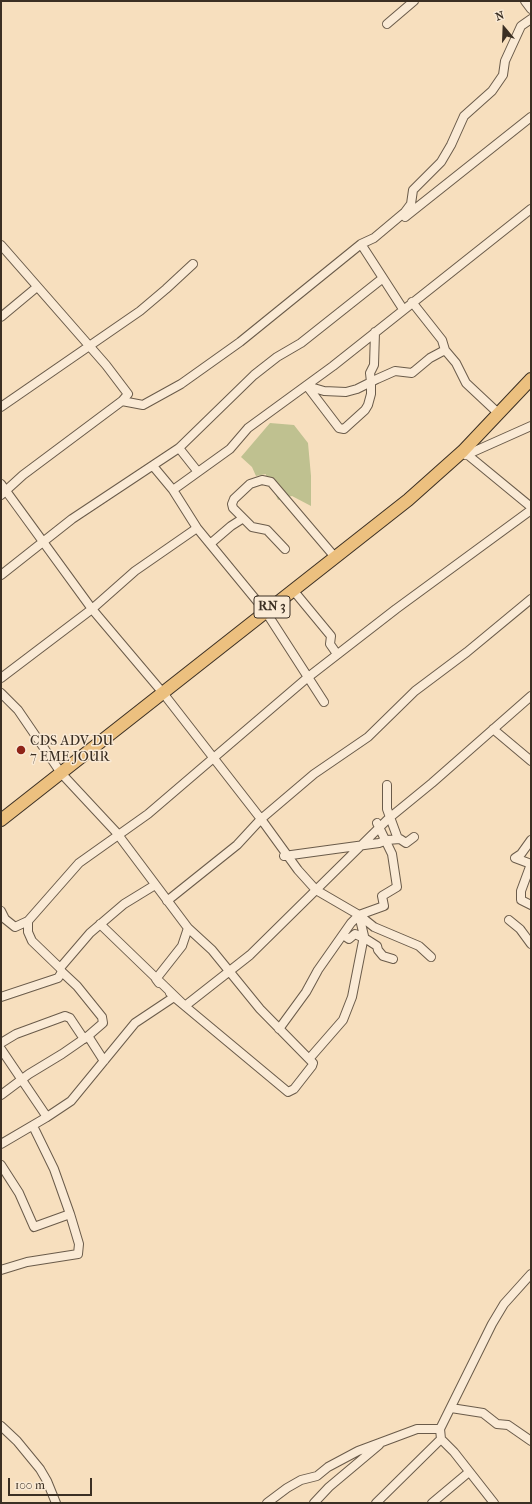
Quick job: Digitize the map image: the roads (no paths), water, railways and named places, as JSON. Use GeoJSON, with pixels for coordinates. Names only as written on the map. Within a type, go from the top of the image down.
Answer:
{"type":"FeatureCollection","features":[{"type":"Feature","properties":{"kind":"highway","name":"RN 3"},"geometry":{"type":"LineString","coordinates":[[1,820],[266,612],[334,556],[408,500],[464,453],[498,413],[531,379]]}},
{"type":"Feature","properties":{"kind":"street"},"geometry":{"type":"LineString","coordinates":[[387,24],[414,1]]}},
{"type":"Feature","properties":{"kind":"street"},"geometry":{"type":"LineString","coordinates":[[525,1],[531,9]]}},
{"type":"Feature","properties":{"kind":"street"},"geometry":{"type":"LineString","coordinates":[[363,247],[405,212],[411,204],[413,190],[441,162],[451,145],[464,116],[492,91],[503,75],[505,61],[521,26],[531,19]]}},
{"type":"Feature","properties":{"kind":"street"},"geometry":{"type":"LineString","coordinates":[[122,401],[143,405],[181,384],[240,342],[531,117]]}},
{"type":"Feature","properties":{"kind":"street"},"geometry":{"type":"LineString","coordinates":[[173,490],[230,449],[248,428],[307,386],[531,209]]}},
{"type":"Feature","properties":{"kind":"street"},"geometry":{"type":"LineString","coordinates":[[1,245],[89,346],[128,394],[122,401],[3,490],[92,609],[163,692],[261,819],[284,856],[316,890],[359,915],[374,927],[419,946],[430,957]]}},
{"type":"Feature","properties":{"kind":"street"},"geometry":{"type":"LineString","coordinates":[[363,247],[404,309]]}},
{"type":"Feature","properties":{"kind":"street"},"geometry":{"type":"LineString","coordinates":[[1,407],[140,311],[166,290],[193,264]]}},
{"type":"Feature","properties":{"kind":"street"},"geometry":{"type":"LineString","coordinates":[[1,575],[72,519],[179,448],[254,375],[277,357],[301,343],[383,278]]}},
{"type":"Feature","properties":{"kind":"street"},"geometry":{"type":"LineString","coordinates":[[1,317],[37,287]]}},
{"type":"Feature","properties":{"kind":"street"},"geometry":{"type":"LineString","coordinates":[[412,302],[442,340],[445,350],[456,363],[466,382],[498,413]]}},
{"type":"Feature","properties":{"kind":"street"},"geometry":{"type":"LineString","coordinates":[[307,386],[339,428],[344,429],[365,410],[371,394],[370,382],[375,332]]}},
{"type":"Feature","properties":{"kind":"street"},"geometry":{"type":"LineString","coordinates":[[307,386],[324,391],[346,392],[395,371],[412,373],[430,358],[445,350]]}},
{"type":"Feature","properties":{"kind":"street"},"geometry":{"type":"LineString","coordinates":[[464,453],[531,426]]}},
{"type":"Feature","properties":{"kind":"street"},"geometry":{"type":"LineString","coordinates":[[179,448],[198,472]]}},
{"type":"Feature","properties":{"kind":"street"},"geometry":{"type":"LineString","coordinates":[[464,453],[531,506]]}},
{"type":"Feature","properties":{"kind":"street"},"geometry":{"type":"LineString","coordinates":[[153,466],[173,490],[197,528],[266,612],[307,678],[324,702]]}},
{"type":"Feature","properties":{"kind":"street"},"geometry":{"type":"LineString","coordinates":[[285,549],[268,530],[252,527],[242,519],[233,508],[232,504],[234,500],[250,484],[267,480],[271,482],[334,556]]}},
{"type":"Feature","properties":{"kind":"street"},"geometry":{"type":"LineString","coordinates":[[15,927],[28,921],[79,863],[148,814],[307,678],[531,510]]}},
{"type":"Feature","properties":{"kind":"street"},"geometry":{"type":"LineString","coordinates":[[210,544],[231,526],[242,519]]}},
{"type":"Feature","properties":{"kind":"street"},"geometry":{"type":"LineString","coordinates":[[1,678],[92,609],[135,571],[197,528]]}},
{"type":"Feature","properties":{"kind":"street"},"geometry":{"type":"LineString","coordinates":[[293,590],[331,636],[330,644],[337,654]]}},
{"type":"Feature","properties":{"kind":"street"},"geometry":{"type":"LineString","coordinates":[[167,900],[237,846],[261,819],[314,774],[368,737],[415,691],[467,652],[531,598]]}},
{"type":"Feature","properties":{"kind":"street"},"geometry":{"type":"LineString","coordinates":[[1,693],[18,710],[61,773],[119,836],[188,928],[212,950],[260,1009],[313,1063],[312,1066],[294,1089],[288,1092],[174,997],[100,924]]}},
{"type":"Feature","properties":{"kind":"street"},"geometry":{"type":"LineString","coordinates":[[185,1006],[250,955],[360,846],[378,825],[432,783],[531,696]]}},
{"type":"Feature","properties":{"kind":"street"},"geometry":{"type":"LineString","coordinates":[[493,729],[531,761]]}},
{"type":"Feature","properties":{"kind":"street"},"geometry":{"type":"LineString","coordinates":[[387,785],[387,809],[398,839]]}},
{"type":"Feature","properties":{"kind":"street"},"geometry":{"type":"LineString","coordinates":[[279,1029],[306,992],[318,970],[343,934],[359,915],[384,906],[382,896],[397,887],[392,854],[378,825]]}},
{"type":"Feature","properties":{"kind":"street"},"geometry":{"type":"LineString","coordinates":[[284,856],[360,846],[379,843],[386,840],[398,839],[406,843],[414,837]]}},
{"type":"Feature","properties":{"kind":"street"},"geometry":{"type":"LineString","coordinates":[[531,840],[521,854],[515,858],[531,864],[521,891],[521,900],[531,905]]}},
{"type":"Feature","properties":{"kind":"street"},"geometry":{"type":"LineString","coordinates":[[1,997],[55,980],[80,943],[100,924],[124,904],[155,885]]}},
{"type":"Feature","properties":{"kind":"street"},"geometry":{"type":"LineString","coordinates":[[1,911],[3,921],[29,937],[93,1004],[104,1020],[103,1024],[86,1037],[22,1079],[1,1095]]}},
{"type":"Feature","properties":{"kind":"street"},"geometry":{"type":"LineString","coordinates":[[309,1059],[343,1020],[352,997],[364,938],[359,915]]}},
{"type":"Feature","properties":{"kind":"street"},"geometry":{"type":"LineString","coordinates":[[509,920],[520,929],[531,944]]}},
{"type":"Feature","properties":{"kind":"street"},"geometry":{"type":"LineString","coordinates":[[28,921],[29,937]]}},
{"type":"Feature","properties":{"kind":"street"},"geometry":{"type":"LineString","coordinates":[[156,979],[182,946],[188,928]]}},
{"type":"Feature","properties":{"kind":"street"},"geometry":{"type":"LineString","coordinates":[[343,934],[348,939],[355,934],[364,938],[378,946],[378,950],[383,956],[393,959]]}},
{"type":"Feature","properties":{"kind":"street"},"geometry":{"type":"LineString","coordinates":[[156,979],[185,1006]]}},
{"type":"Feature","properties":{"kind":"street"},"geometry":{"type":"LineString","coordinates":[[1,1144],[33,1126],[71,1101],[135,1023],[174,997]]}},
{"type":"Feature","properties":{"kind":"street"},"geometry":{"type":"LineString","coordinates":[[1,1043],[16,1034],[65,1016],[70,1018],[104,1060]]}},
{"type":"Feature","properties":{"kind":"street"},"geometry":{"type":"LineString","coordinates":[[1,1049],[47,1117]]}},
{"type":"Feature","properties":{"kind":"street"},"geometry":{"type":"LineString","coordinates":[[1,1270],[27,1262],[78,1254],[79,1244],[70,1214],[54,1169],[33,1126]]}},
{"type":"Feature","properties":{"kind":"street"},"geometry":{"type":"LineString","coordinates":[[1,1165],[19,1193],[34,1227],[70,1214]]}},
{"type":"Feature","properties":{"kind":"street"},"geometry":{"type":"LineString","coordinates":[[491,1502],[470,1472],[441,1439],[440,1429],[496,1317],[504,1304],[531,1274]]}},
{"type":"Feature","properties":{"kind":"street"},"geometry":{"type":"LineString","coordinates":[[451,1408],[483,1413],[497,1424],[508,1425],[531,1441]]}},
{"type":"Feature","properties":{"kind":"street"},"geometry":{"type":"LineString","coordinates":[[1,1426],[17,1441],[40,1469],[47,1481],[56,1503]]}},
{"type":"Feature","properties":{"kind":"street"},"geometry":{"type":"LineString","coordinates":[[267,1503],[287,1488],[301,1480],[317,1476],[328,1467],[358,1451],[417,1429],[440,1429]]}},
{"type":"Feature","properties":{"kind":"street"},"geometry":{"type":"LineString","coordinates":[[378,1502],[441,1439]]}},
{"type":"Feature","properties":{"kind":"street"},"geometry":{"type":"LineString","coordinates":[[314,1503],[329,1487],[384,1441]]}},
{"type":"Feature","properties":{"kind":"street"},"geometry":{"type":"LineString","coordinates":[[432,1503],[470,1472]]}},
{"type":"Feature","properties":{"kind":"place","name":"CDS ADV DU 7 EME JOUR"},"geometry":{"type":"Point","coordinates":[21,750]}}]}
